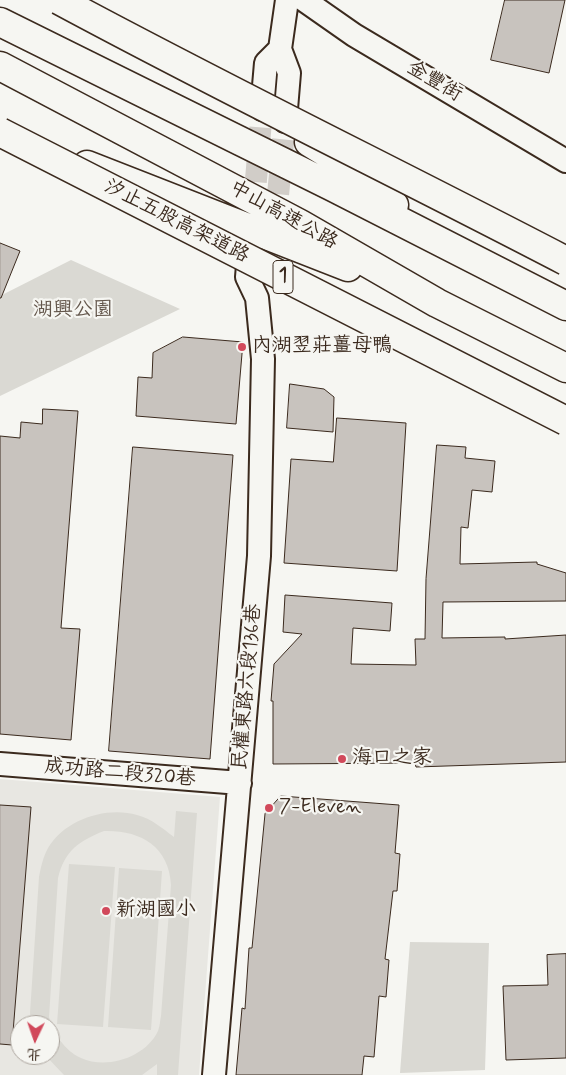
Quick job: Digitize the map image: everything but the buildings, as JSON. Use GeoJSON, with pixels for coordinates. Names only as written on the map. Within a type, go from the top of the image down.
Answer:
{"type":"FeatureCollection","features":[{"type":"Feature","properties":{"kind":"highway"},"geometry":{"type":"LineString","coordinates":[[59,0],[172,60],[566,260]]}},
{"type":"Feature","properties":{"kind":"highway"},"geometry":{"type":"LineString","coordinates":[[81,0],[218,88],[340,161],[432,237]]}},
{"type":"Feature","properties":{"kind":"highway"},"geometry":{"type":"LineString","coordinates":[[0,22],[432,237],[566,306]]}},
{"type":"Feature","properties":{"kind":"highway","name":"中山高速公路"},"geometry":{"type":"LineString","coordinates":[[0,66],[300,224],[437,302],[566,368]]}},
{"type":"Feature","properties":{"kind":"highway"},"geometry":{"type":"LineString","coordinates":[[0,131],[437,302]]}},
{"type":"Feature","properties":{"kind":"highway","name":"汐止五股高架道路"},"geometry":{"type":"LineString","coordinates":[[0,131],[566,421]]}},
{"type":"Feature","properties":{"kind":"street"},"geometry":{"type":"LineString","coordinates":[[285,121],[289,73],[280,50],[287,0]]}},
{"type":"Feature","properties":{"kind":"street","name":"金豐街"},"geometry":{"type":"LineString","coordinates":[[304,0],[354,34],[566,161]]}},
{"type":"Feature","properties":{"kind":"street"},"geometry":{"type":"LineString","coordinates":[[262,109],[266,63],[280,50]]}},
{"type":"Feature","properties":{"kind":"street","name":"民權東路六段136巷"},"geometry":{"type":"LineString","coordinates":[[214,1075],[259,556],[263,360],[257,298],[248,276],[251,237]]}},
{"type":"Feature","properties":{"kind":"street"},"geometry":{"type":"LineString","coordinates":[[257,298],[270,282],[273,248]]}},
{"type":"Feature","properties":{"kind":"street","name":"成功路二段320巷"},"geometry":{"type":"LineString","coordinates":[[0,764],[240,783]]}},
{"type":"Feature","properties":{"kind":"shaded area","name":"新湖國小"},"geometry":{"type":"Polygon","coordinates":[[[0,779],[220,797],[199,1075],[0,1075],[0,779]]]}},
{"type":"Feature","properties":{"kind":"green space","name":"湖興公園"},"geometry":{"type":"Polygon","coordinates":[[[71,260],[180,309],[0,396],[0,296],[71,260]]]}},
{"type":"Feature","properties":{"kind":"green space"},"geometry":{"type":"Polygon","coordinates":[[[176,811],[197,813],[178,1075],[157,1075],[157,1064],[142,1075],[64,1075],[54,1065],[60,1065],[60,1039],[70,1051],[81,1058],[91,1061],[114,1062],[125,1059],[145,1048],[158,1031],[161,1016],[171,885],[165,860],[150,843],[140,837],[117,831],[104,831],[74,848],[65,860],[58,878],[49,1015],[30,1015],[39,877],[46,851],[55,838],[65,829],[76,822],[100,814],[113,812],[137,815],[157,824],[174,837],[176,811]]]}},
{"type":"Feature","properties":{"kind":"green space"},"geometry":{"type":"Polygon","coordinates":[[[69,864],[115,867],[103,1027],[60,1024],[60,1015],[58,1015],[69,864]]]}},
{"type":"Feature","properties":{"kind":"green space"},"geometry":{"type":"Polygon","coordinates":[[[119,868],[162,871],[151,1030],[108,1027],[119,868]]]}},
{"type":"Feature","properties":{"kind":"green space"},"geometry":{"type":"Polygon","coordinates":[[[410,942],[489,943],[485,1070],[400,1073],[410,942]]]}},
{"type":"Feature","properties":{"kind":"tunnel"},"geometry":{"type":"LineString","coordinates":[[253,215],[262,109]]}},
{"type":"Feature","properties":{"kind":"tunnel"},"geometry":{"type":"LineString","coordinates":[[275,227],[285,121]]}},
{"type":"Feature","properties":{"kind":"place","name":"內湖翌莊薑母鴨"},"geometry":{"type":"Point","coordinates":[242,347]}},
{"type":"Feature","properties":{"kind":"place","name":"海口之家"},"geometry":{"type":"Point","coordinates":[342,759]}},
{"type":"Feature","properties":{"kind":"place","name":"7-Eleven"},"geometry":{"type":"Point","coordinates":[269,808]}},
{"type":"Feature","properties":{"kind":"place","name":"新湖國小"},"geometry":{"type":"Point","coordinates":[106,911]}}]}
